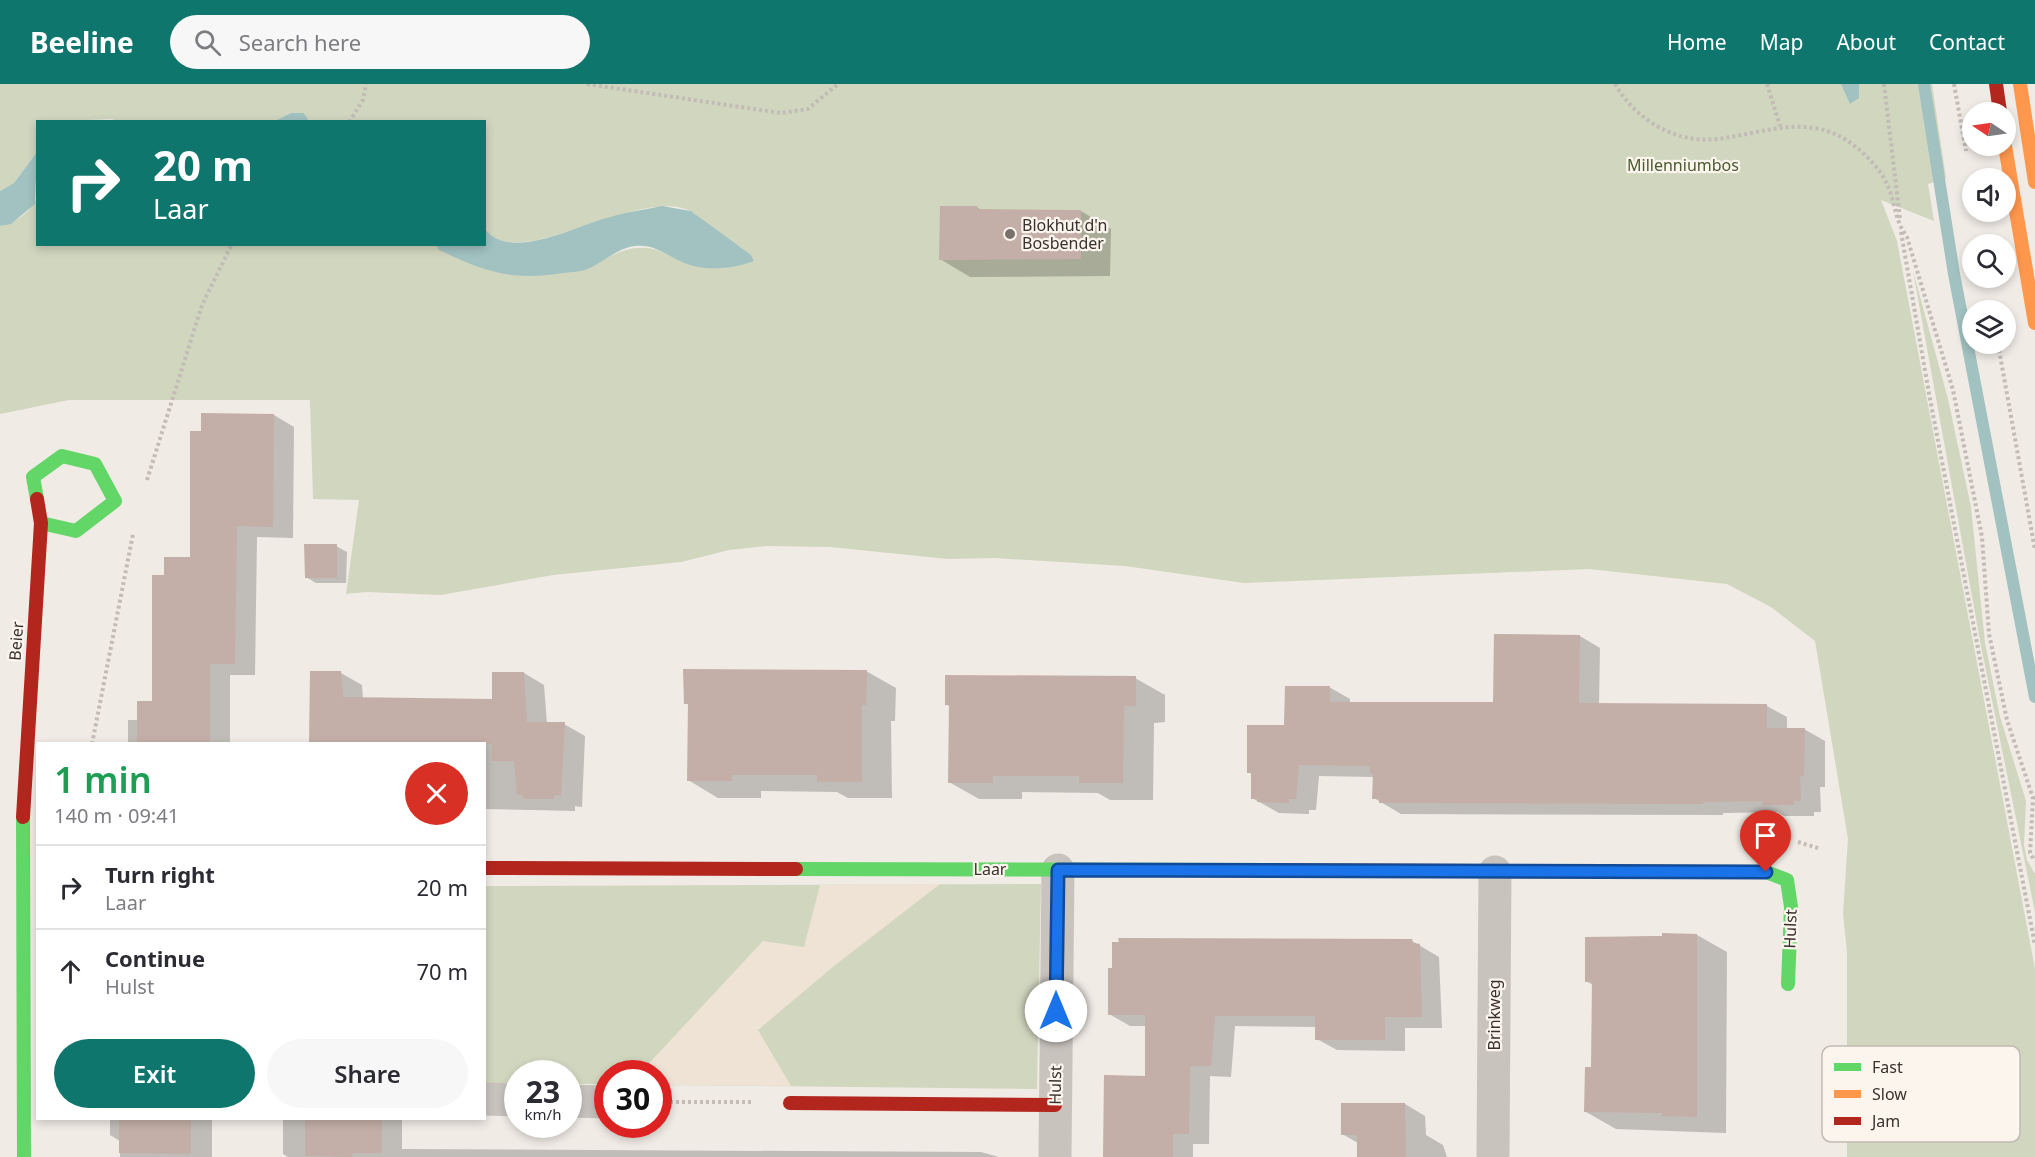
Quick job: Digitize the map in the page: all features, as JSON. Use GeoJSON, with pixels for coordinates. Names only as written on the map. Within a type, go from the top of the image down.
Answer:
{"type":"FeatureCollection","features":[{"type":"Feature","properties":{"kind":"street"},"geometry":{"type":"LineString","coordinates":[[1995,84],[1998,102]]}},
{"type":"Feature","properties":{"kind":"street"},"geometry":{"type":"LineString","coordinates":[[2020,84],[2035,182]]}},
{"type":"Feature","properties":{"kind":"street"},"geometry":{"type":"LineString","coordinates":[[2007,156],[2035,323]]}},
{"type":"Feature","properties":{"kind":"street","name":"Beier"},"geometry":{"type":"LineString","coordinates":[[24,1157],[21,864],[24,770],[41,523],[33,477],[62,456],[95,464],[115,501],[76,531],[41,523]]}},
{"type":"Feature","properties":{"kind":"street","name":"Laar"},"geometry":{"type":"LineString","coordinates":[[486,868],[1495,872]]}},
{"type":"Feature","properties":{"kind":"street","name":"Hulst"},"geometry":{"type":"LineString","coordinates":[[1054,1157],[1058,870]]}},
{"type":"Feature","properties":{"kind":"street","name":"Hulst"},"geometry":{"type":"LineString","coordinates":[[1495,872],[1766,872],[1787,880],[1791,907],[1788,984]]}},
{"type":"Feature","properties":{"kind":"street","name":"Brinkweg"},"geometry":{"type":"LineString","coordinates":[[1493,1157],[1495,872]]}},
{"type":"Feature","properties":{"kind":"street"},"geometry":{"type":"LineString","coordinates":[[486,1099],[504,1100]]}},
{"type":"Feature","properties":{"kind":"street"},"geometry":{"type":"LineString","coordinates":[[790,1102],[1055,1105]]}},
{"type":"Feature","properties":{"kind":"path"},"geometry":{"type":"LineString","coordinates":[[350,120],[363,100],[366,84]]}},
{"type":"Feature","properties":{"kind":"path"},"geometry":{"type":"LineString","coordinates":[[587,84],[781,113],[808,109],[838,84]]}},
{"type":"Feature","properties":{"kind":"path"},"geometry":{"type":"LineString","coordinates":[[1615,84],[1639,115],[1651,125],[1700,140],[1714,140],[1780,126],[1818,129],[1845,139],[1858,148],[1886,182],[1901,229],[1906,237],[1953,390],[1982,537],[1989,634],[2007,720],[2033,798],[2030,845],[2035,861]]}},
{"type":"Feature","properties":{"kind":"path"},"geometry":{"type":"LineString","coordinates":[[1767,84],[1780,126]]}},
{"type":"Feature","properties":{"kind":"path"},"geometry":{"type":"LineString","coordinates":[[1884,84],[1901,229],[1934,421],[2035,945]]}},
{"type":"Feature","properties":{"kind":"path"},"geometry":{"type":"LineString","coordinates":[[1954,84],[1967,160]]}},
{"type":"Feature","properties":{"kind":"path"},"geometry":{"type":"LineString","coordinates":[[2000,354],[2035,550]]}},
{"type":"Feature","properties":{"kind":"path"},"geometry":{"type":"LineString","coordinates":[[672,1102],[790,1102]]}},
{"type":"Feature","properties":{"kind":"green space","name":"Millenniumbos"},"geometry":{"type":"Polygon","coordinates":[[[0,84],[1932,84],[1946,178],[1928,184],[1934,221],[1881,200],[1897,241],[2035,969],[2035,1157],[1847,1157],[1847,1142],[2020,1142],[2020,1046],[1847,1046],[1847,952],[1843,914],[1848,839],[1815,641],[1771,607],[1727,584],[1589,569],[1244,583],[1125,566],[995,558],[948,559],[830,547],[766,546],[729,550],[681,562],[553,575],[441,595],[366,592],[346,594],[359,500],[313,499],[310,400],[69,400],[0,414],[0,226],[23,216],[32,207],[36,198],[36,246],[437,246],[440,250],[588,269],[612,255],[634,248],[657,250],[682,262],[710,227],[692,212],[670,206],[643,209],[551,237],[524,242],[501,241],[486,230],[486,120],[308,120],[304,113],[291,113],[279,120],[36,120],[36,153],[14,183],[0,191],[0,84]]]}},
{"type":"Feature","properties":{"kind":"green space"},"geometry":{"type":"Polygon","coordinates":[[[1913,271],[1948,399],[1971,507],[1985,643],[2000,717],[2026,801],[2024,845],[2027,860],[2035,874],[2035,912],[1981,646],[1913,271]]]}},
{"type":"Feature","properties":{"kind":"green space"},"geometry":{"type":"Polygon","coordinates":[[[1041,884],[1037,1089],[672,1085],[672,1060],[594,1060],[594,1084],[582,1084],[582,1060],[504,1060],[504,1083],[486,1083],[486,886],[1041,884]]]}},
{"type":"Feature","properties":{"kind":"shaded area"},"geometry":{"type":"Polygon","coordinates":[[[940,884],[834,966],[758,1030],[791,1086],[672,1085],[672,1060],[652,1060],[763,941],[804,947],[820,885],[940,884]]]}},
{"type":"Feature","properties":{"kind":"water"},"geometry":{"type":"Polygon","coordinates":[[[1841,84],[1859,84],[1859,98],[1850,104],[1841,84]]]}},
{"type":"Feature","properties":{"kind":"water"},"geometry":{"type":"Polygon","coordinates":[[[291,113],[304,113],[308,120],[277,120],[291,113]]]}},
{"type":"Feature","properties":{"kind":"water"},"geometry":{"type":"Polygon","coordinates":[[[36,153],[35,204],[11,224],[0,226],[0,191],[14,183],[36,153]]]}},
{"type":"Feature","properties":{"kind":"water"},"geometry":{"type":"Polygon","coordinates":[[[662,206],[691,211],[751,255],[754,261],[728,267],[700,267],[682,262],[654,248],[635,246],[623,249],[584,270],[528,276],[485,269],[439,250],[437,246],[486,246],[486,230],[495,238],[509,242],[525,242],[559,235],[610,217],[662,206]]]}},
{"type":"Feature","properties":{"kind":"building","name":"Blokhut d'n Bosbender"},"geometry":{"type":"Polygon","coordinates":[[[940,206],[977,206],[977,209],[1081,210],[1081,259],[939,260],[940,206]]]}},
{"type":"Feature","properties":{"kind":"building"},"geometry":{"type":"Polygon","coordinates":[[[201,413],[274,414],[273,527],[237,526],[235,664],[210,664],[210,742],[137,742],[137,701],[152,701],[152,575],[164,575],[164,557],[190,557],[190,431],[201,431],[201,413]]]}},
{"type":"Feature","properties":{"kind":"building"},"geometry":{"type":"Polygon","coordinates":[[[304,544],[337,544],[337,578],[305,578],[304,544]]]}},
{"type":"Feature","properties":{"kind":"building"},"geometry":{"type":"Polygon","coordinates":[[[1494,634],[1580,635],[1579,703],[1767,704],[1767,728],[1805,728],[1804,776],[1800,776],[1801,801],[1794,801],[1794,805],[1762,805],[1763,801],[1703,802],[1703,804],[1379,803],[1379,799],[1372,799],[1373,773],[1370,773],[1370,766],[1299,765],[1296,799],[1289,799],[1289,803],[1257,802],[1258,799],[1251,799],[1251,773],[1247,773],[1247,725],[1284,725],[1285,686],[1330,686],[1330,702],[1493,702],[1494,634]]]}},
{"type":"Feature","properties":{"kind":"building"},"geometry":{"type":"Polygon","coordinates":[[[683,669],[867,670],[866,705],[862,705],[862,782],[817,782],[817,775],[732,775],[732,781],[687,781],[688,704],[684,704],[683,669]]]}},
{"type":"Feature","properties":{"kind":"building"},"geometry":{"type":"Polygon","coordinates":[[[310,671],[341,671],[343,697],[492,699],[492,672],[524,672],[527,722],[565,722],[561,796],[554,795],[554,799],[523,799],[523,795],[517,795],[514,761],[492,761],[492,744],[486,744],[486,742],[309,742],[310,671]]]}},
{"type":"Feature","properties":{"kind":"building"},"geometry":{"type":"Polygon","coordinates":[[[945,675],[1136,676],[1136,706],[1124,706],[1123,783],[1079,783],[1079,776],[993,776],[993,783],[948,783],[949,705],[945,705],[945,675]]]}},
{"type":"Feature","properties":{"kind":"building"},"geometry":{"type":"Polygon","coordinates":[[[1662,933],[1697,934],[1697,1117],[1662,1116],[1662,1113],[1584,1112],[1585,1067],[1591,1067],[1592,982],[1585,982],[1585,937],[1662,936],[1662,933]]]}},
{"type":"Feature","properties":{"kind":"building"},"geometry":{"type":"Polygon","coordinates":[[[1118,938],[1412,939],[1413,943],[1420,944],[1422,1017],[1385,1017],[1385,1040],[1315,1040],[1315,1016],[1215,1016],[1211,1066],[1190,1066],[1189,1134],[1173,1134],[1173,1157],[1103,1157],[1104,1075],[1145,1076],[1145,1015],[1108,1015],[1108,968],[1112,968],[1112,942],[1119,942],[1118,938]]]}},
{"type":"Feature","properties":{"kind":"building"},"geometry":{"type":"Polygon","coordinates":[[[1341,1103],[1405,1103],[1406,1157],[1357,1157],[1357,1135],[1341,1135],[1341,1103]]]}},
{"type":"Feature","properties":{"kind":"building"},"geometry":{"type":"Polygon","coordinates":[[[119,1120],[191,1120],[191,1154],[119,1153],[119,1120]]]}},
{"type":"Feature","properties":{"kind":"building"},"geometry":{"type":"Polygon","coordinates":[[[305,1120],[382,1120],[382,1153],[353,1153],[352,1157],[305,1156],[305,1120]]]}},
{"type":"Feature","properties":{"kind":"waterway"},"geometry":{"type":"LineString","coordinates":[[1924,84],[1954,274],[2035,697]]}},
{"type":"Feature","properties":{"kind":"traffic: fast"},"geometry":{"type":"LineString","coordinates":[[37,499],[33,477],[62,456],[95,464],[115,501],[76,531],[41,523]]}},
{"type":"Feature","properties":{"kind":"traffic: fast"},"geometry":{"type":"LineString","coordinates":[[23,817],[24,1157]]}},
{"type":"Feature","properties":{"kind":"traffic: fast"},"geometry":{"type":"LineString","coordinates":[[796,869],[1273,870]]}},
{"type":"Feature","properties":{"kind":"traffic: fast"},"geometry":{"type":"LineString","coordinates":[[1711,872],[1766,872],[1787,880],[1791,907],[1788,984]]}},
{"type":"Feature","properties":{"kind":"traffic: slow"},"geometry":{"type":"LineString","coordinates":[[2020,84],[2035,182]]}},
{"type":"Feature","properties":{"kind":"traffic: slow"},"geometry":{"type":"LineString","coordinates":[[2007,156],[2035,323]]}},
{"type":"Feature","properties":{"kind":"traffic: slow"},"geometry":{"type":"LineString","coordinates":[[1273,870],[1711,872]]}},
{"type":"Feature","properties":{"kind":"traffic: jam"},"geometry":{"type":"LineString","coordinates":[[1996,84],[1999,102]]}},
{"type":"Feature","properties":{"kind":"traffic: jam"},"geometry":{"type":"LineString","coordinates":[[23,817],[41,523],[37,499]]}},
{"type":"Feature","properties":{"kind":"traffic: jam"},"geometry":{"type":"LineString","coordinates":[[486,868],[796,869]]}},
{"type":"Feature","properties":{"kind":"traffic: jam"},"geometry":{"type":"LineString","coordinates":[[790,1103],[1055,1105]]}},
{"type":"Feature","properties":{"kind":"place","name":"Blokhut d'n Bosbender"},"geometry":{"type":"Point","coordinates":[1010,234]}},
{"type":"Feature","properties":{"kind":"route"},"geometry":{"type":"LineString","coordinates":[[1056,1011],[1058,870],[1766,872]]}}]}
